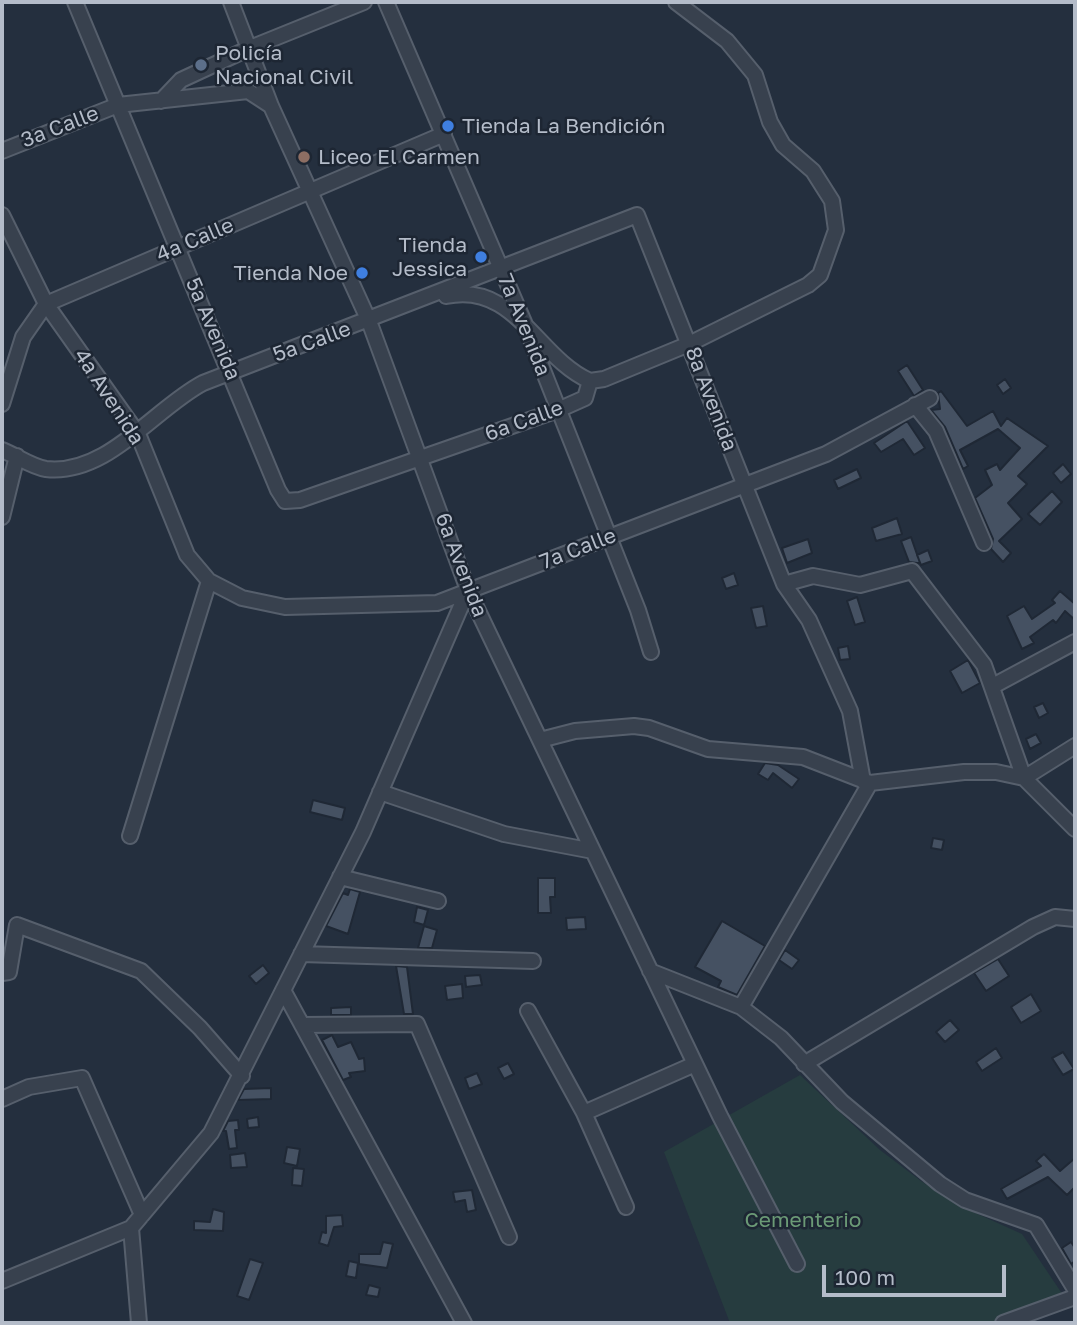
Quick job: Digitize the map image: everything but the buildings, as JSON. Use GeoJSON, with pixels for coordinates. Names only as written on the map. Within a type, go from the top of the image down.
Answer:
{"type":"FeatureCollection","features":[{"type":"Feature","properties":{"kind":"street","name":"5a Avenida"},"geometry":{"type":"LineString","coordinates":[[75,2],[278,490],[285,501]]}},
{"type":"Feature","properties":{"kind":"street","name":"6a Avenida"},"geometry":{"type":"LineString","coordinates":[[231,2],[271,106],[369,321],[468,590],[720,1116],[797,1264]]}},
{"type":"Feature","properties":{"kind":"street"},"geometry":{"type":"LineString","coordinates":[[161,101],[181,80],[250,48],[364,2]]}},
{"type":"Feature","properties":{"kind":"street","name":"7a Avenida"},"geometry":{"type":"LineString","coordinates":[[386,2],[524,322],[651,652]]}},
{"type":"Feature","properties":{"kind":"street"},"geometry":{"type":"LineString","coordinates":[[410,304],[461,293],[496,302],[524,322],[571,369],[590,381],[604,379],[690,344],[808,285],[820,275],[836,230],[832,201],[824,185],[783,145],[770,122],[755,75],[727,41],[676,2]]}},
{"type":"Feature","properties":{"kind":"street","name":"3a Calle"},"geometry":{"type":"LineString","coordinates":[[2,151],[118,105],[248,91],[271,106]]}},
{"type":"Feature","properties":{"kind":"street","name":"4a Calle"},"geometry":{"type":"LineString","coordinates":[[46,304],[444,134]]}},
{"type":"Feature","properties":{"kind":"street","name":"4a Avenida"},"geometry":{"type":"LineString","coordinates":[[2,215],[46,304],[138,434],[187,555],[209,581]]}},
{"type":"Feature","properties":{"kind":"street","name":"5a Calle"},"geometry":{"type":"LineString","coordinates":[[2,450],[45,469],[74,467],[138,434],[178,397],[231,372],[369,321],[637,215]]}},
{"type":"Feature","properties":{"kind":"street","name":"8a Avenida"},"geometry":{"type":"LineString","coordinates":[[637,215],[783,584],[809,620],[850,711],[867,782]]}},
{"type":"Feature","properties":{"kind":"street"},"geometry":{"type":"LineString","coordinates":[[2,404],[23,338],[46,304]]}},
{"type":"Feature","properties":{"kind":"street","name":"6a Calle"},"geometry":{"type":"LineString","coordinates":[[285,501],[300,500],[558,410],[585,398],[590,381]]}},
{"type":"Feature","properties":{"kind":"street","name":"7a Calle"},"geometry":{"type":"LineString","coordinates":[[209,581],[242,598],[285,607],[437,603],[845,446],[930,398]]}},
{"type":"Feature","properties":{"kind":"street"},"geometry":{"type":"LineString","coordinates":[[915,405],[936,431],[984,542]]}},
{"type":"Feature","properties":{"kind":"street"},"geometry":{"type":"LineString","coordinates":[[2,517],[17,456]]}},
{"type":"Feature","properties":{"kind":"street"},"geometry":{"type":"LineString","coordinates":[[783,584],[813,576],[860,585],[912,571],[984,665],[1024,778],[1075,829]]}},
{"type":"Feature","properties":{"kind":"street"},"geometry":{"type":"LineString","coordinates":[[130,836],[209,581]]}},
{"type":"Feature","properties":{"kind":"street"},"geometry":{"type":"LineString","coordinates":[[2,1281],[131,1228],[211,1133],[340,877],[468,590]]}},
{"type":"Feature","properties":{"kind":"street"},"geometry":{"type":"LineString","coordinates":[[993,686],[1075,642]]}},
{"type":"Feature","properties":{"kind":"street"},"geometry":{"type":"LineString","coordinates":[[540,740],[597,728],[642,726],[708,749],[803,757],[867,782],[964,772],[996,772],[1024,778],[1075,746]]}},
{"type":"Feature","properties":{"kind":"street"},"geometry":{"type":"LineString","coordinates":[[741,1007],[867,782]]}},
{"type":"Feature","properties":{"kind":"street"},"geometry":{"type":"LineString","coordinates":[[380,792],[504,834],[593,851]]}},
{"type":"Feature","properties":{"kind":"street"},"geometry":{"type":"LineString","coordinates":[[340,877],[438,901]]}},
{"type":"Feature","properties":{"kind":"street"},"geometry":{"type":"LineString","coordinates":[[804,1064],[1033,927],[1055,917],[1075,919]]}},
{"type":"Feature","properties":{"kind":"street"},"geometry":{"type":"LineString","coordinates":[[2,973],[9,972],[17,925],[141,971],[200,1028],[242,1076]]}},
{"type":"Feature","properties":{"kind":"street"},"geometry":{"type":"LineString","coordinates":[[301,954],[533,961]]}},
{"type":"Feature","properties":{"kind":"street"},"geometry":{"type":"LineString","coordinates":[[650,971],[741,1007],[781,1038],[842,1102],[940,1184],[965,1200],[1037,1225],[1075,1289]]}},
{"type":"Feature","properties":{"kind":"street"},"geometry":{"type":"LineString","coordinates":[[283,990],[464,1323]]}},
{"type":"Feature","properties":{"kind":"street"},"geometry":{"type":"LineString","coordinates":[[528,1012],[584,1113],[626,1207]]}},
{"type":"Feature","properties":{"kind":"street"},"geometry":{"type":"LineString","coordinates":[[302,1025],[417,1024],[509,1237]]}},
{"type":"Feature","properties":{"kind":"street"},"geometry":{"type":"LineString","coordinates":[[584,1113],[695,1064]]}},
{"type":"Feature","properties":{"kind":"street"},"geometry":{"type":"LineString","coordinates":[[2,1099],[29,1087],[82,1078],[142,1215]]}},
{"type":"Feature","properties":{"kind":"street"},"geometry":{"type":"LineString","coordinates":[[131,1228],[139,1323]]}},
{"type":"Feature","properties":{"kind":"street"},"geometry":{"type":"LineString","coordinates":[[1003,1323],[1075,1297]]}},
{"type":"Feature","properties":{"kind":"green space","name":"Cementerio"},"geometry":{"type":"Polygon","coordinates":[[[800,1075],[880,1150],[921,1181],[962,1207],[1022,1234],[1065,1298],[988,1323],[730,1323],[664,1152],[800,1075]]]}},
{"type":"Feature","properties":{"kind":"place","name":"Policía Nacional Civil"},"geometry":{"type":"Point","coordinates":[201,65]}},
{"type":"Feature","properties":{"kind":"place","name":"Tienda La Bendición"},"geometry":{"type":"Point","coordinates":[448,126]}},
{"type":"Feature","properties":{"kind":"place","name":"Liceo El Carmen"},"geometry":{"type":"Point","coordinates":[304,157]}},
{"type":"Feature","properties":{"kind":"place","name":"Tienda Jessica"},"geometry":{"type":"Point","coordinates":[481,257]}},
{"type":"Feature","properties":{"kind":"place","name":"Tienda Noe"},"geometry":{"type":"Point","coordinates":[362,273]}}]}
